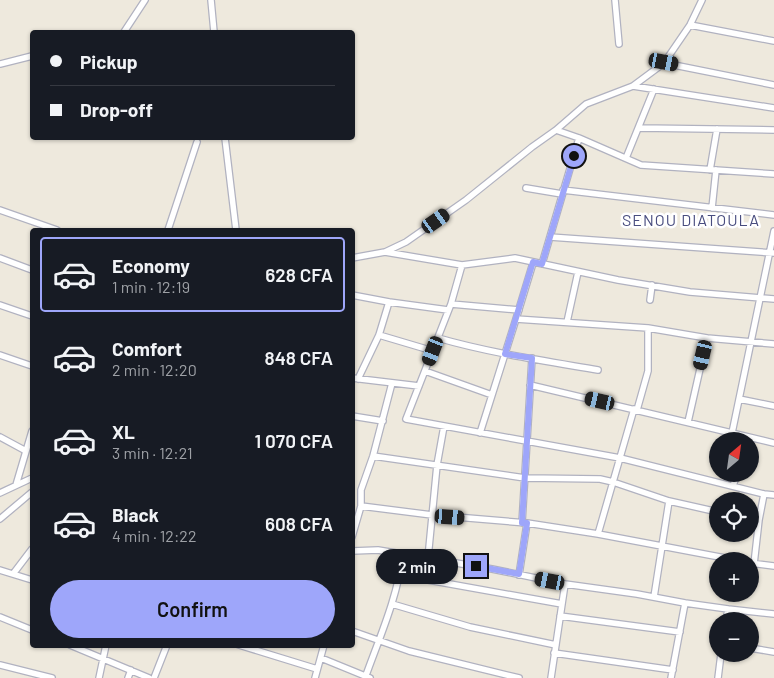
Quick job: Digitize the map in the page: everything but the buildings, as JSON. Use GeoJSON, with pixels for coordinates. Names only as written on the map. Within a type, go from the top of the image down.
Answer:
{"type":"FeatureCollection","features":[{"type":"Feature","properties":{"kind":"street"},"geometry":{"type":"LineString","coordinates":[[125,30],[145,0]]}},
{"type":"Feature","properties":{"kind":"street"},"geometry":{"type":"LineString","coordinates":[[210,0],[214,30]]}},
{"type":"Feature","properties":{"kind":"street"},"geometry":{"type":"LineString","coordinates":[[615,0],[619,44]]}},
{"type":"Feature","properties":{"kind":"street"},"geometry":{"type":"LineString","coordinates":[[355,257],[385,252],[406,242],[466,200],[556,130],[586,104],[633,86],[664,62],[690,25],[702,0]]}},
{"type":"Feature","properties":{"kind":"street"},"geometry":{"type":"LineString","coordinates":[[690,25],[774,42]]}},
{"type":"Feature","properties":{"kind":"street"},"geometry":{"type":"LineString","coordinates":[[0,64],[30,56]]}},
{"type":"Feature","properties":{"kind":"street"},"geometry":{"type":"LineString","coordinates":[[664,62],[774,85]]}},
{"type":"Feature","properties":{"kind":"street"},"geometry":{"type":"LineString","coordinates":[[633,86],[774,108]]}},
{"type":"Feature","properties":{"kind":"street"},"geometry":{"type":"LineString","coordinates":[[626,158],[654,90]]}},
{"type":"Feature","properties":{"kind":"street"},"geometry":{"type":"LineString","coordinates":[[639,128],[774,130]]}},
{"type":"Feature","properties":{"kind":"street"},"geometry":{"type":"LineString","coordinates":[[712,208],[717,129]]}},
{"type":"Feature","properties":{"kind":"street"},"geometry":{"type":"LineString","coordinates":[[556,130],[641,165],[774,174]]}},
{"type":"Feature","properties":{"kind":"street"},"geometry":{"type":"LineString","coordinates":[[542,264],[579,138]]}},
{"type":"Feature","properties":{"kind":"street"},"geometry":{"type":"LineString","coordinates":[[226,140],[236,228]]}},
{"type":"Feature","properties":{"kind":"street"},"geometry":{"type":"LineString","coordinates":[[169,228],[198,142]]}},
{"type":"Feature","properties":{"kind":"street"},"geometry":{"type":"LineString","coordinates":[[526,188],[774,215]]}},
{"type":"Feature","properties":{"kind":"street"},"geometry":{"type":"LineString","coordinates":[[0,210],[51,228]]}},
{"type":"Feature","properties":{"kind":"street"},"geometry":{"type":"LineString","coordinates":[[732,432],[760,298],[772,252],[774,231]]}},
{"type":"Feature","properties":{"kind":"street"},"geometry":{"type":"LineString","coordinates":[[550,237],[772,252]]}},
{"type":"Feature","properties":{"kind":"street"},"geometry":{"type":"LineString","coordinates":[[385,252],[462,265],[515,258],[578,272],[690,292],[774,299]]}},
{"type":"Feature","properties":{"kind":"street"},"geometry":{"type":"LineString","coordinates":[[0,258],[30,269]]}},
{"type":"Feature","properties":{"kind":"street"},"geometry":{"type":"LineString","coordinates":[[480,433],[533,262]]}},
{"type":"Feature","properties":{"kind":"street"},"geometry":{"type":"LineString","coordinates":[[462,265],[450,307],[406,419],[620,458],[774,495]]}},
{"type":"Feature","properties":{"kind":"street"},"geometry":{"type":"LineString","coordinates":[[566,322],[578,272]]}},
{"type":"Feature","properties":{"kind":"street"},"geometry":{"type":"LineString","coordinates":[[650,300],[652,285]]}},
{"type":"Feature","properties":{"kind":"street"},"geometry":{"type":"LineString","coordinates":[[355,295],[389,302],[519,310]]}},
{"type":"Feature","properties":{"kind":"street"},"geometry":{"type":"LineString","coordinates":[[389,302],[379,335],[355,378],[419,386]]}},
{"type":"Feature","properties":{"kind":"street"},"geometry":{"type":"LineString","coordinates":[[0,305],[30,315]]}},
{"type":"Feature","properties":{"kind":"street"},"geometry":{"type":"LineString","coordinates":[[516,319],[648,328],[707,338],[774,344]]}},
{"type":"Feature","properties":{"kind":"street"},"geometry":{"type":"LineString","coordinates":[[598,534],[648,371],[648,328]]}},
{"type":"Feature","properties":{"kind":"street"},"geometry":{"type":"LineString","coordinates":[[379,335],[433,351]]}},
{"type":"Feature","properties":{"kind":"street"},"geometry":{"type":"LineString","coordinates":[[438,338],[505,354],[598,370]]}},
{"type":"Feature","properties":{"kind":"street"},"geometry":{"type":"LineString","coordinates":[[688,422],[707,338]]}},
{"type":"Feature","properties":{"kind":"street"},"geometry":{"type":"LineString","coordinates":[[0,355],[30,365]]}},
{"type":"Feature","properties":{"kind":"street"},"geometry":{"type":"LineString","coordinates":[[519,574],[524,523],[532,358]]}},
{"type":"Feature","properties":{"kind":"street"},"geometry":{"type":"LineString","coordinates":[[425,371],[492,395]]}},
{"type":"Feature","properties":{"kind":"street"},"geometry":{"type":"LineString","coordinates":[[355,527],[361,506],[361,490],[374,456],[392,383]]}},
{"type":"Feature","properties":{"kind":"street"},"geometry":{"type":"LineString","coordinates":[[530,385],[728,432]]}},
{"type":"Feature","properties":{"kind":"street"},"geometry":{"type":"LineString","coordinates":[[739,399],[774,406]]}},
{"type":"Feature","properties":{"kind":"street"},"geometry":{"type":"LineString","coordinates":[[355,416],[383,421]]}},
{"type":"Feature","properties":{"kind":"street"},"geometry":{"type":"LineString","coordinates":[[428,558],[437,465],[444,426]]}},
{"type":"Feature","properties":{"kind":"street"},"geometry":{"type":"LineString","coordinates":[[0,437],[26,451]]}},
{"type":"Feature","properties":{"kind":"street"},"geometry":{"type":"LineString","coordinates":[[16,485],[30,438]]}},
{"type":"Feature","properties":{"kind":"street"},"geometry":{"type":"LineString","coordinates":[[759,441],[774,443]]}},
{"type":"Feature","properties":{"kind":"street"},"geometry":{"type":"LineString","coordinates":[[374,456],[525,478],[600,478],[669,501],[709,510]]}},
{"type":"Feature","properties":{"kind":"street"},"geometry":{"type":"LineString","coordinates":[[0,493],[30,479]]}},
{"type":"Feature","properties":{"kind":"street"},"geometry":{"type":"LineString","coordinates":[[733,486],[734,482]]}},
{"type":"Feature","properties":{"kind":"street"},"geometry":{"type":"LineString","coordinates":[[355,488],[361,490]]}},
{"type":"Feature","properties":{"kind":"street"},"geometry":{"type":"LineString","coordinates":[[0,519],[30,494]]}},
{"type":"Feature","properties":{"kind":"street"},"geometry":{"type":"LineString","coordinates":[[759,520],[764,494]]}},
{"type":"Feature","properties":{"kind":"street"},"geometry":{"type":"LineString","coordinates":[[654,597],[669,501]]}},
{"type":"Feature","properties":{"kind":"street"},"geometry":{"type":"LineString","coordinates":[[361,506],[432,515],[524,523],[598,534],[709,555]]}},
{"type":"Feature","properties":{"kind":"street"},"geometry":{"type":"LineString","coordinates":[[355,551],[378,550],[519,574],[565,584],[685,603],[774,614]]}},
{"type":"Feature","properties":{"kind":"street"},"geometry":{"type":"LineString","coordinates":[[13,574],[30,552]]}},
{"type":"Feature","properties":{"kind":"street"},"geometry":{"type":"LineString","coordinates":[[321,658],[367,677],[392,604],[400,575],[403,554]]}},
{"type":"Feature","properties":{"kind":"street"},"geometry":{"type":"LineString","coordinates":[[759,564],[774,566]]}},
{"type":"Feature","properties":{"kind":"street"},"geometry":{"type":"LineString","coordinates":[[0,570],[30,579]]}},
{"type":"Feature","properties":{"kind":"street"},"geometry":{"type":"LineString","coordinates":[[400,575],[562,604]]}},
{"type":"Feature","properties":{"kind":"street"},"geometry":{"type":"LineString","coordinates":[[550,678],[565,584]]}},
{"type":"Feature","properties":{"kind":"street"},"geometry":{"type":"LineString","coordinates":[[671,678],[685,603]]}},
{"type":"Feature","properties":{"kind":"street"},"geometry":{"type":"LineString","coordinates":[[392,604],[470,627],[556,645]]}},
{"type":"Feature","properties":{"kind":"street"},"geometry":{"type":"LineString","coordinates":[[560,616],[680,632]]}},
{"type":"Feature","properties":{"kind":"street"},"geometry":{"type":"LineString","coordinates":[[0,617],[30,629]]}},
{"type":"Feature","properties":{"kind":"street"},"geometry":{"type":"LineString","coordinates":[[355,632],[409,651],[518,678]]}},
{"type":"Feature","properties":{"kind":"street"},"geometry":{"type":"LineString","coordinates":[[77,648],[149,678]]}},
{"type":"Feature","properties":{"kind":"street"},"geometry":{"type":"LineString","coordinates":[[99,678],[105,648]]}},
{"type":"Feature","properties":{"kind":"street"},"geometry":{"type":"LineString","coordinates":[[154,678],[166,648]]}},
{"type":"Feature","properties":{"kind":"street"},"geometry":{"type":"LineString","coordinates":[[248,648],[317,670]]}},
{"type":"Feature","properties":{"kind":"street"},"geometry":{"type":"LineString","coordinates":[[315,678],[323,648]]}},
{"type":"Feature","properties":{"kind":"street"},"geometry":{"type":"LineString","coordinates":[[759,650],[774,652]]}},
{"type":"Feature","properties":{"kind":"street"},"geometry":{"type":"LineString","coordinates":[[554,652],[673,670]]}},
{"type":"Feature","properties":{"kind":"street"},"geometry":{"type":"LineString","coordinates":[[718,678],[720,662]]}},
{"type":"Feature","properties":{"kind":"street"},"geometry":{"type":"LineString","coordinates":[[0,665],[52,678]]}},
{"type":"Feature","properties":{"kind":"street"},"geometry":{"type":"LineString","coordinates":[[128,678],[131,670]]}},
{"type":"Feature","properties":{"kind":"district","name":"SENOU DIATOULA"},"geometry":{"type":"Point","coordinates":[691,219]}},
{"type":"Feature","properties":{"kind":"route"},"geometry":{"type":"LineString","coordinates":[[476,566],[519,574],[527,523],[522,523],[532,358],[505,354],[533,262],[542,264],[574,156]]}}]}
